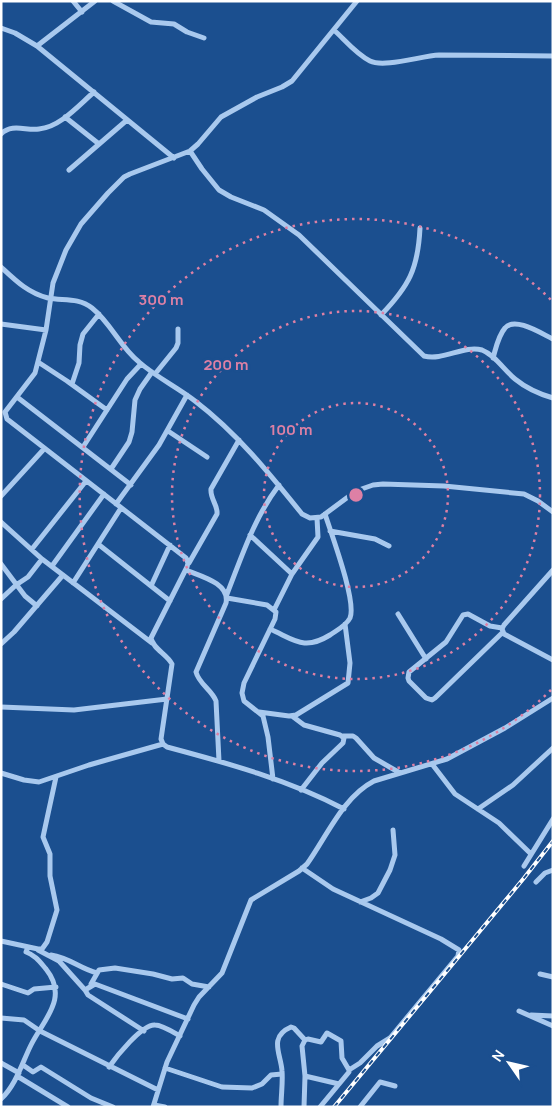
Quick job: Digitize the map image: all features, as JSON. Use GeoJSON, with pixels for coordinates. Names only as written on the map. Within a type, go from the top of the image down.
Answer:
{"type":"FeatureCollection","features":[{"type":"Feature","properties":{"kind":"street"},"geometry":{"type":"LineString","coordinates":[[73,1],[82,12]]}},
{"type":"Feature","properties":{"kind":"street"},"geometry":{"type":"LineString","coordinates":[[37,46],[95,1]]}},
{"type":"Feature","properties":{"kind":"street"},"geometry":{"type":"LineString","coordinates":[[113,1],[151,22],[174,24],[187,32],[204,38]]}},
{"type":"Feature","properties":{"kind":"street"},"geometry":{"type":"LineString","coordinates":[[188,563],[186,558],[170,545],[3,416],[5,410],[32,378],[38,362],[46,330],[50,298],[59,266],[74,236],[108,193],[119,181],[130,174],[190,151],[220,117],[292,81],[357,1]]}},
{"type":"Feature","properties":{"kind":"street"},"geometry":{"type":"LineString","coordinates":[[1,28],[15,33],[37,46],[174,158]]}},
{"type":"Feature","properties":{"kind":"street"},"geometry":{"type":"LineString","coordinates":[[334,30],[364,58],[378,63],[390,63],[439,54],[553,56]]}},
{"type":"Feature","properties":{"kind":"street"},"geometry":{"type":"LineString","coordinates":[[1,134],[10,128],[31,130],[52,126],[94,92]]}},
{"type":"Feature","properties":{"kind":"street"},"geometry":{"type":"LineString","coordinates":[[65,117],[98,144]]}},
{"type":"Feature","properties":{"kind":"street"},"geometry":{"type":"LineString","coordinates":[[70,170],[127,120]]}},
{"type":"Feature","properties":{"kind":"street"},"geometry":{"type":"LineString","coordinates":[[190,151],[219,190],[264,210],[299,235],[424,356],[439,357],[477,350],[483,351],[516,380],[539,393],[553,398]]}},
{"type":"Feature","properties":{"kind":"street"},"geometry":{"type":"LineString","coordinates":[[381,315],[402,292],[414,268],[419,252],[420,228]]}},
{"type":"Feature","properties":{"kind":"street"},"geometry":{"type":"LineString","coordinates":[[1,267],[31,292],[50,298],[76,300],[84,303],[99,314],[141,364],[187,395],[221,422],[262,463],[302,514],[310,518],[317,518],[325,514],[356,491],[373,485],[383,484],[444,486],[524,494],[553,512]]}},
{"type":"Feature","properties":{"kind":"street"},"geometry":{"type":"LineString","coordinates":[[72,384],[80,360],[80,345],[83,334],[99,314]]}},
{"type":"Feature","properties":{"kind":"street"},"geometry":{"type":"LineString","coordinates":[[1,324],[46,330]]}},
{"type":"Feature","properties":{"kind":"street"},"geometry":{"type":"LineString","coordinates":[[493,358],[503,330],[506,326],[512,324],[526,326],[553,339]]}},
{"type":"Feature","properties":{"kind":"street"},"geometry":{"type":"LineString","coordinates":[[112,469],[129,442],[132,432],[135,400],[140,389],[174,352],[178,343],[178,330]]}},
{"type":"Feature","properties":{"kind":"street"},"geometry":{"type":"LineString","coordinates":[[38,362],[107,410]]}},
{"type":"Feature","properties":{"kind":"street"},"geometry":{"type":"LineString","coordinates":[[83,447],[129,376],[141,364]]}},
{"type":"Feature","properties":{"kind":"street"},"geometry":{"type":"LineString","coordinates":[[74,583],[118,506],[168,431],[187,395]]}},
{"type":"Feature","properties":{"kind":"street"},"geometry":{"type":"LineString","coordinates":[[16,397],[131,485]]}},
{"type":"Feature","properties":{"kind":"street"},"geometry":{"type":"LineString","coordinates":[[168,431],[207,458]]}},
{"type":"Feature","properties":{"kind":"street"},"geometry":{"type":"LineString","coordinates":[[152,644],[151,638],[188,563],[217,514],[217,507],[211,497],[211,489],[239,440]]}},
{"type":"Feature","properties":{"kind":"street"},"geometry":{"type":"LineString","coordinates":[[1,496],[44,449]]}},
{"type":"Feature","properties":{"kind":"street"},"geometry":{"type":"LineString","coordinates":[[32,549],[86,481]]}},
{"type":"Feature","properties":{"kind":"street"},"geometry":{"type":"LineString","coordinates":[[218,761],[216,701],[213,694],[197,677],[196,672],[250,535],[260,514],[279,485]]}},
{"type":"Feature","properties":{"kind":"street"},"geometry":{"type":"LineString","coordinates":[[52,566],[104,494]]}},
{"type":"Feature","properties":{"kind":"street"},"geometry":{"type":"LineString","coordinates":[[270,629],[307,644],[320,641],[345,624],[351,613],[339,557],[325,514]]}},
{"type":"Feature","properties":{"kind":"street"},"geometry":{"type":"LineString","coordinates":[[274,610],[292,574],[318,536],[317,518]]}},
{"type":"Feature","properties":{"kind":"street"},"geometry":{"type":"LineString","coordinates":[[1,522],[42,558],[169,659],[172,664],[161,739],[162,744]]}},
{"type":"Feature","properties":{"kind":"street"},"geometry":{"type":"LineString","coordinates":[[330,531],[375,539],[389,546]]}},
{"type":"Feature","properties":{"kind":"street"},"geometry":{"type":"LineString","coordinates":[[250,535],[292,574]]}},
{"type":"Feature","properties":{"kind":"street"},"geometry":{"type":"LineString","coordinates":[[98,544],[170,600]]}},
{"type":"Feature","properties":{"kind":"street"},"geometry":{"type":"LineString","coordinates":[[151,586],[170,545]]}},
{"type":"Feature","properties":{"kind":"street"},"geometry":{"type":"LineString","coordinates":[[1,599],[28,577],[42,558]]}},
{"type":"Feature","properties":{"kind":"street"},"geometry":{"type":"LineString","coordinates":[[1,564],[16,586],[37,606]]}},
{"type":"Feature","properties":{"kind":"street"},"geometry":{"type":"LineString","coordinates":[[186,570],[222,588],[227,596],[267,606],[276,612],[276,619],[247,675],[242,690],[244,701],[263,716],[266,722],[273,779]]}},
{"type":"Feature","properties":{"kind":"street"},"geometry":{"type":"LineString","coordinates":[[553,570],[502,630],[478,657],[432,700],[420,693],[408,678],[411,671],[446,642],[460,617],[465,614],[502,630],[553,660]]}},
{"type":"Feature","properties":{"kind":"street"},"geometry":{"type":"LineString","coordinates":[[1,644],[14,632],[63,575]]}},
{"type":"Feature","properties":{"kind":"street"},"geometry":{"type":"LineString","coordinates":[[398,614],[426,659]]}},
{"type":"Feature","properties":{"kind":"street"},"geometry":{"type":"LineString","coordinates":[[258,712],[292,716],[299,714],[348,683],[350,663],[345,624]]}},
{"type":"Feature","properties":{"kind":"street"},"geometry":{"type":"LineString","coordinates":[[165,1107],[153,1106],[165,1068],[196,1002],[223,969],[251,900],[302,868],[344,809],[365,786],[374,780],[432,764],[460,753],[553,698]]}},
{"type":"Feature","properties":{"kind":"street"},"geometry":{"type":"LineString","coordinates":[[1,707],[74,710],[167,699]]}},
{"type":"Feature","properties":{"kind":"street"},"geometry":{"type":"LineString","coordinates":[[292,716],[304,724],[356,738],[374,758],[400,773]]}},
{"type":"Feature","properties":{"kind":"street"},"geometry":{"type":"LineString","coordinates":[[301,790],[322,763],[343,743],[343,736]]}},
{"type":"Feature","properties":{"kind":"street"},"geometry":{"type":"LineString","coordinates":[[1,773],[32,782],[46,781],[89,765],[162,744],[273,779],[344,809]]}},
{"type":"Feature","properties":{"kind":"street"},"geometry":{"type":"LineString","coordinates":[[478,809],[513,785],[553,748]]}},
{"type":"Feature","properties":{"kind":"street"},"geometry":{"type":"LineString","coordinates":[[432,764],[455,794],[499,823],[531,854]]}},
{"type":"Feature","properties":{"kind":"street"},"geometry":{"type":"LineString","coordinates":[[38,949],[42,949],[47,942],[57,910],[50,876],[50,854],[43,837],[56,777]]}},
{"type":"Feature","properties":{"kind":"street"},"geometry":{"type":"LineString","coordinates":[[524,866],[553,819]]}},
{"type":"Feature","properties":{"kind":"street"},"geometry":{"type":"LineString","coordinates":[[360,902],[378,893],[390,870],[395,855],[393,830]]}},
{"type":"Feature","properties":{"kind":"street"},"geometry":{"type":"LineString","coordinates":[[302,868],[322,882],[360,902],[441,939],[458,949],[459,952],[458,956],[390,1038],[349,1070],[320,1107]]}},
{"type":"Feature","properties":{"kind":"street"},"geometry":{"type":"LineString","coordinates":[[536,882],[545,873],[553,870]]}},
{"type":"Feature","properties":{"kind":"street"},"geometry":{"type":"LineString","coordinates":[[1,941],[38,949],[49,955],[59,962],[88,995],[144,1031]]}},
{"type":"Feature","properties":{"kind":"street"},"geometry":{"type":"LineString","coordinates":[[1,1099],[18,1074],[31,1045],[52,1010],[56,997],[56,987],[48,972],[33,954],[26,952],[28,947]]}},
{"type":"Feature","properties":{"kind":"street"},"geometry":{"type":"LineString","coordinates":[[49,955],[68,959],[82,969],[97,974]]}},
{"type":"Feature","properties":{"kind":"street"},"geometry":{"type":"LineString","coordinates":[[84,990],[102,969],[115,968],[172,979],[183,978],[192,984],[209,987]]}},
{"type":"Feature","properties":{"kind":"street"},"geometry":{"type":"LineString","coordinates":[[540,974],[553,977]]}},
{"type":"Feature","properties":{"kind":"street"},"geometry":{"type":"LineString","coordinates":[[1,984],[28,993],[34,989],[56,987]]}},
{"type":"Feature","properties":{"kind":"street"},"geometry":{"type":"LineString","coordinates":[[91,984],[123,993],[188,1019]]}},
{"type":"Feature","properties":{"kind":"street"},"geometry":{"type":"LineString","coordinates":[[519,1011],[553,1026]]}},
{"type":"Feature","properties":{"kind":"street"},"geometry":{"type":"LineString","coordinates":[[529,1016],[553,1016]]}},
{"type":"Feature","properties":{"kind":"street"},"geometry":{"type":"LineString","coordinates":[[1,1018],[24,1020],[40,1031],[158,1090]]}},
{"type":"Feature","properties":{"kind":"street"},"geometry":{"type":"LineString","coordinates":[[109,1067],[127,1044],[154,1024],[180,1036]]}},
{"type":"Feature","properties":{"kind":"street"},"geometry":{"type":"LineString","coordinates":[[280,1107],[282,1074],[276,1045],[282,1033],[291,1027],[305,1040],[321,1042],[327,1033],[339,1039],[342,1044],[342,1058],[349,1070]]}},
{"type":"Feature","properties":{"kind":"street"},"geometry":{"type":"LineString","coordinates":[[304,1107],[305,1076],[302,1046],[305,1040]]}},
{"type":"Feature","properties":{"kind":"street"},"geometry":{"type":"LineString","coordinates":[[1,1063],[68,1107]]}},
{"type":"Feature","properties":{"kind":"street"},"geometry":{"type":"LineString","coordinates":[[22,1065],[33,1072],[41,1067],[91,1098],[112,1107]]}},
{"type":"Feature","properties":{"kind":"street"},"geometry":{"type":"LineString","coordinates":[[165,1068],[222,1087],[252,1088],[262,1084],[271,1075],[282,1074]]}},
{"type":"Feature","properties":{"kind":"street"},"geometry":{"type":"LineString","coordinates":[[305,1076],[339,1084]]}},
{"type":"Feature","properties":{"kind":"street"},"geometry":{"type":"LineString","coordinates":[[360,1107],[380,1082],[395,1086]]}},
{"type":"Feature","properties":{"kind":"street"},"geometry":{"type":"LineString","coordinates":[[54,1107],[56,1100]]}},
{"type":"Feature","properties":{"kind":"railway"},"geometry":{"type":"LineString","coordinates":[[334,1107],[553,841]]}}]}
